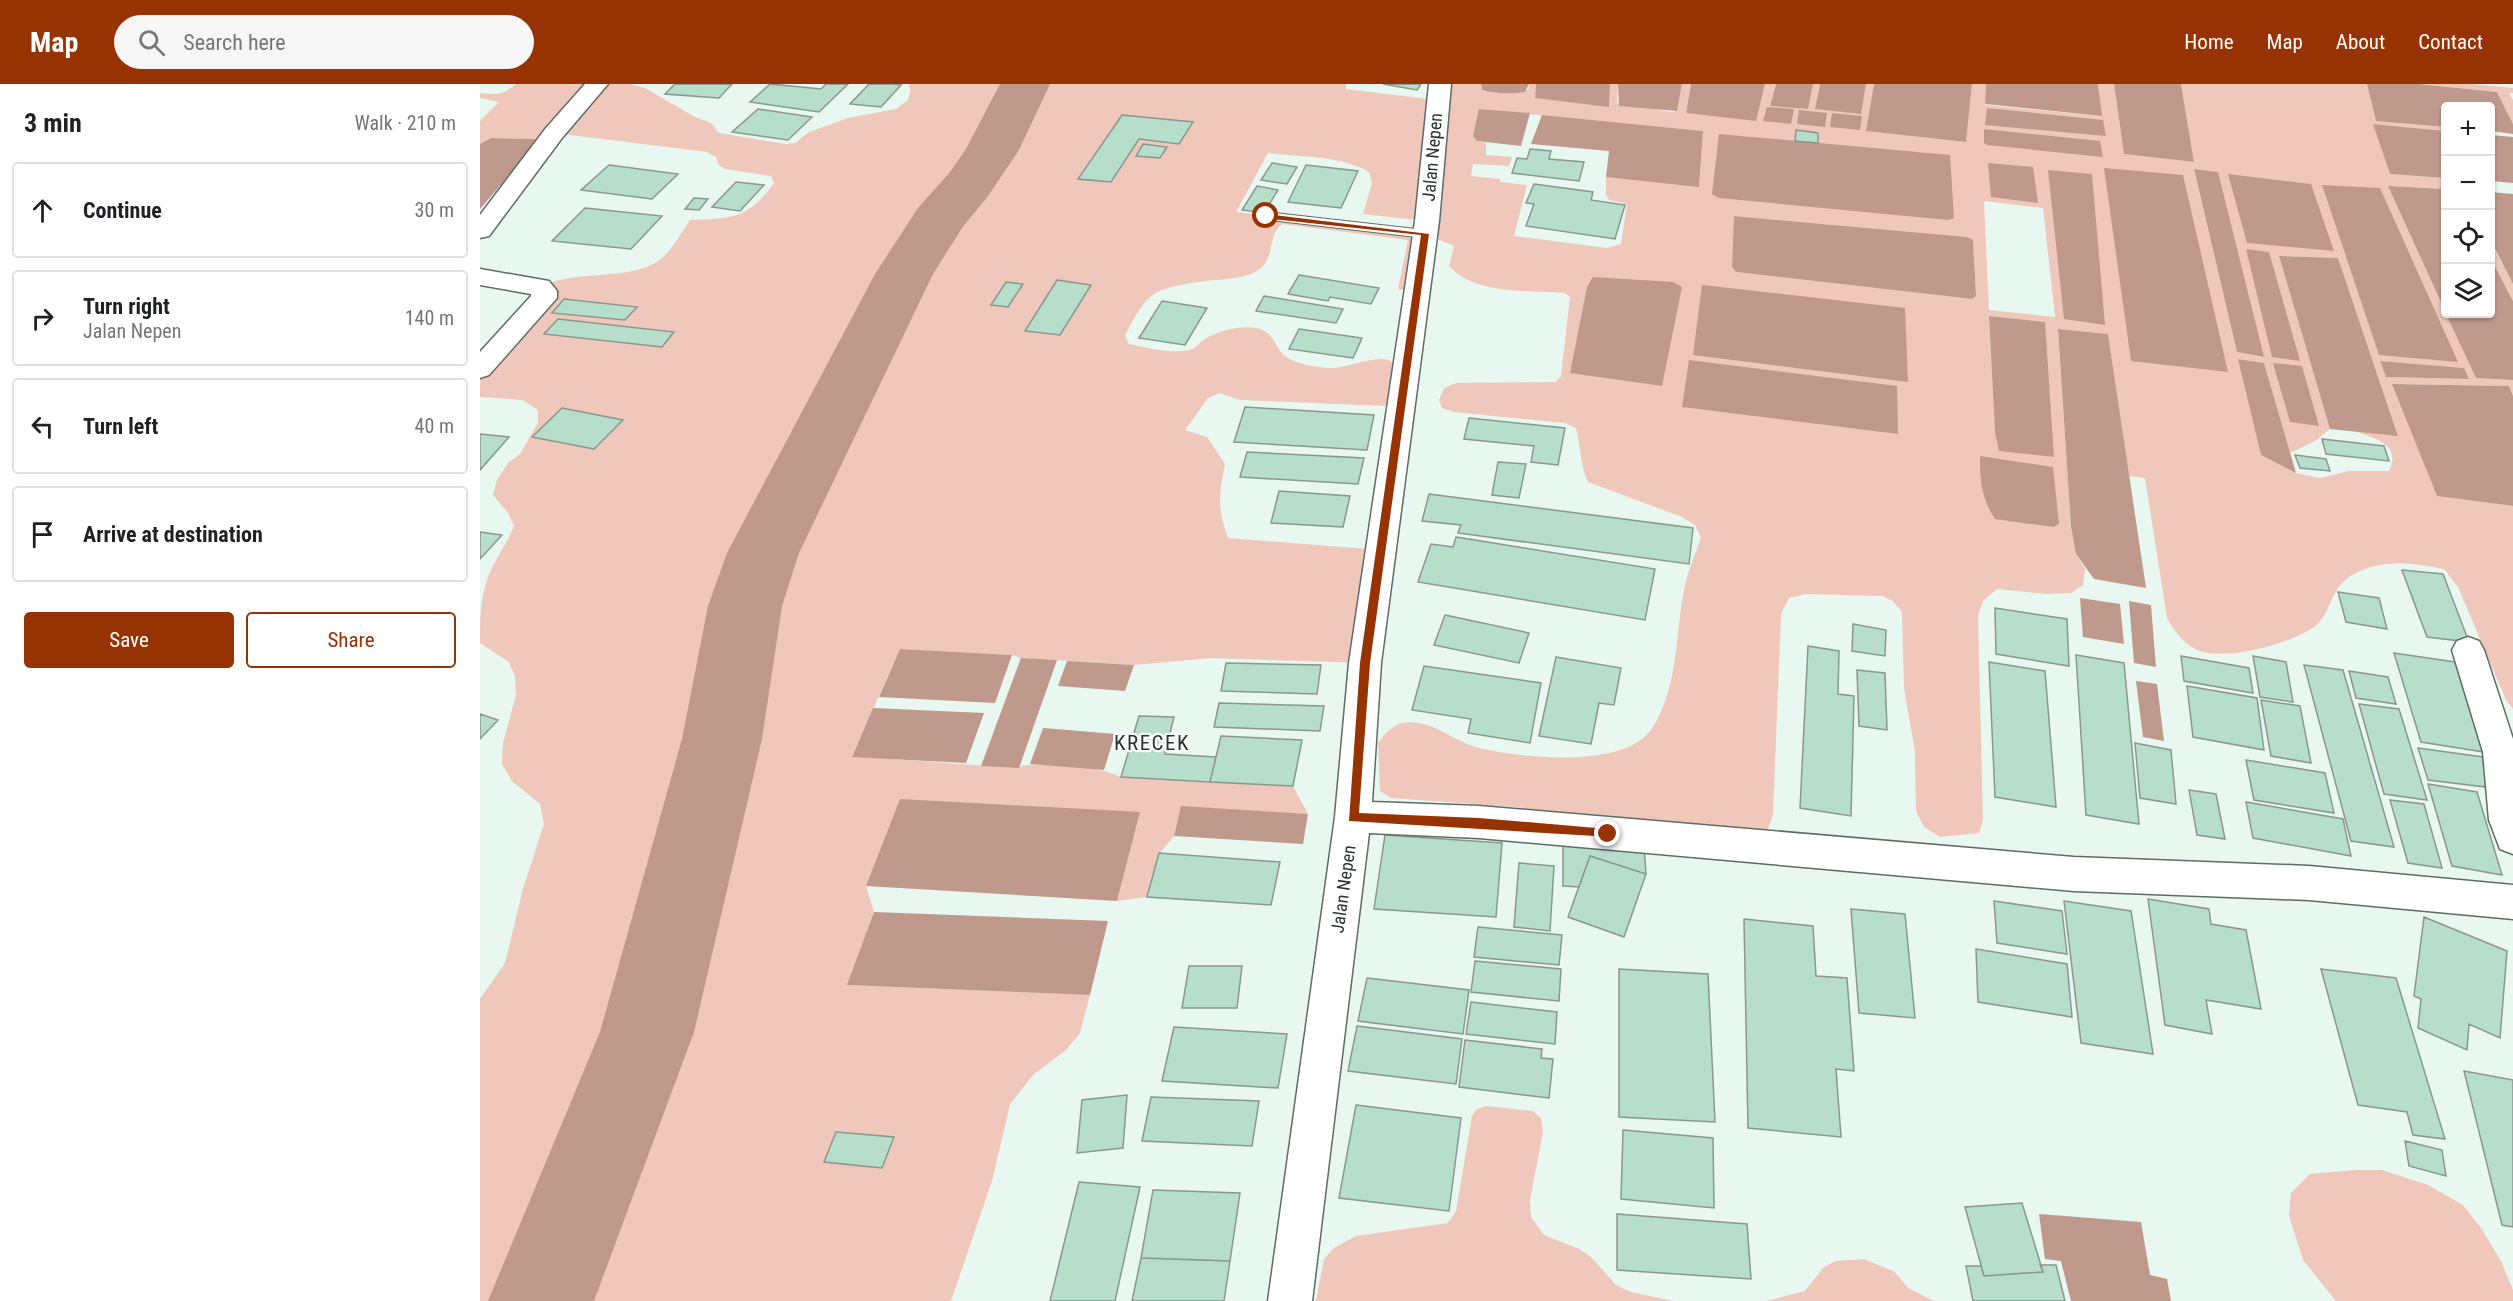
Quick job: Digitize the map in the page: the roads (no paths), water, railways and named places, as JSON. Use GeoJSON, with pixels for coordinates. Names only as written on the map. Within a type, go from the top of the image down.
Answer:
{"type":"FeatureCollection","features":[{"type":"Feature","properties":{"kind":"street"},"geometry":{"type":"LineString","coordinates":[[480,231],[554,134],[597,84]]}},
{"type":"Feature","properties":{"kind":"street","name":"Jalan Nepen"},"geometry":{"type":"LineString","coordinates":[[1290,1301],[1353,818],[1365,663],[1425,234],[1440,84]]}},
{"type":"Feature","properties":{"kind":"street"},"geometry":{"type":"LineString","coordinates":[[480,277],[540,287],[544,291],[544,298],[480,369]]}},
{"type":"Feature","properties":{"kind":"street"},"geometry":{"type":"LineString","coordinates":[[2468,650],[2500,752],[2506,820],[2513,838]]}},
{"type":"Feature","properties":{"kind":"street"},"geometry":{"type":"LineString","coordinates":[[1353,818],[1479,822],[2074,874],[2309,883],[2513,902]]}},
{"type":"Feature","properties":{"kind":"lane"},"geometry":{"type":"LineString","coordinates":[[1266,216],[1425,234]]}},
{"type":"Feature","properties":{"kind":"waterway"},"geometry":{"type":"LineString","coordinates":[[541,1301],[647,1032],[722,739],[745,606],[763,553],[904,274],[938,220],[969,184],[992,150],[1025,84]]}},
{"type":"Feature","properties":{"kind":"district","name":"KRECEK"},"geometry":{"type":"Point","coordinates":[1152,743]}}]}
